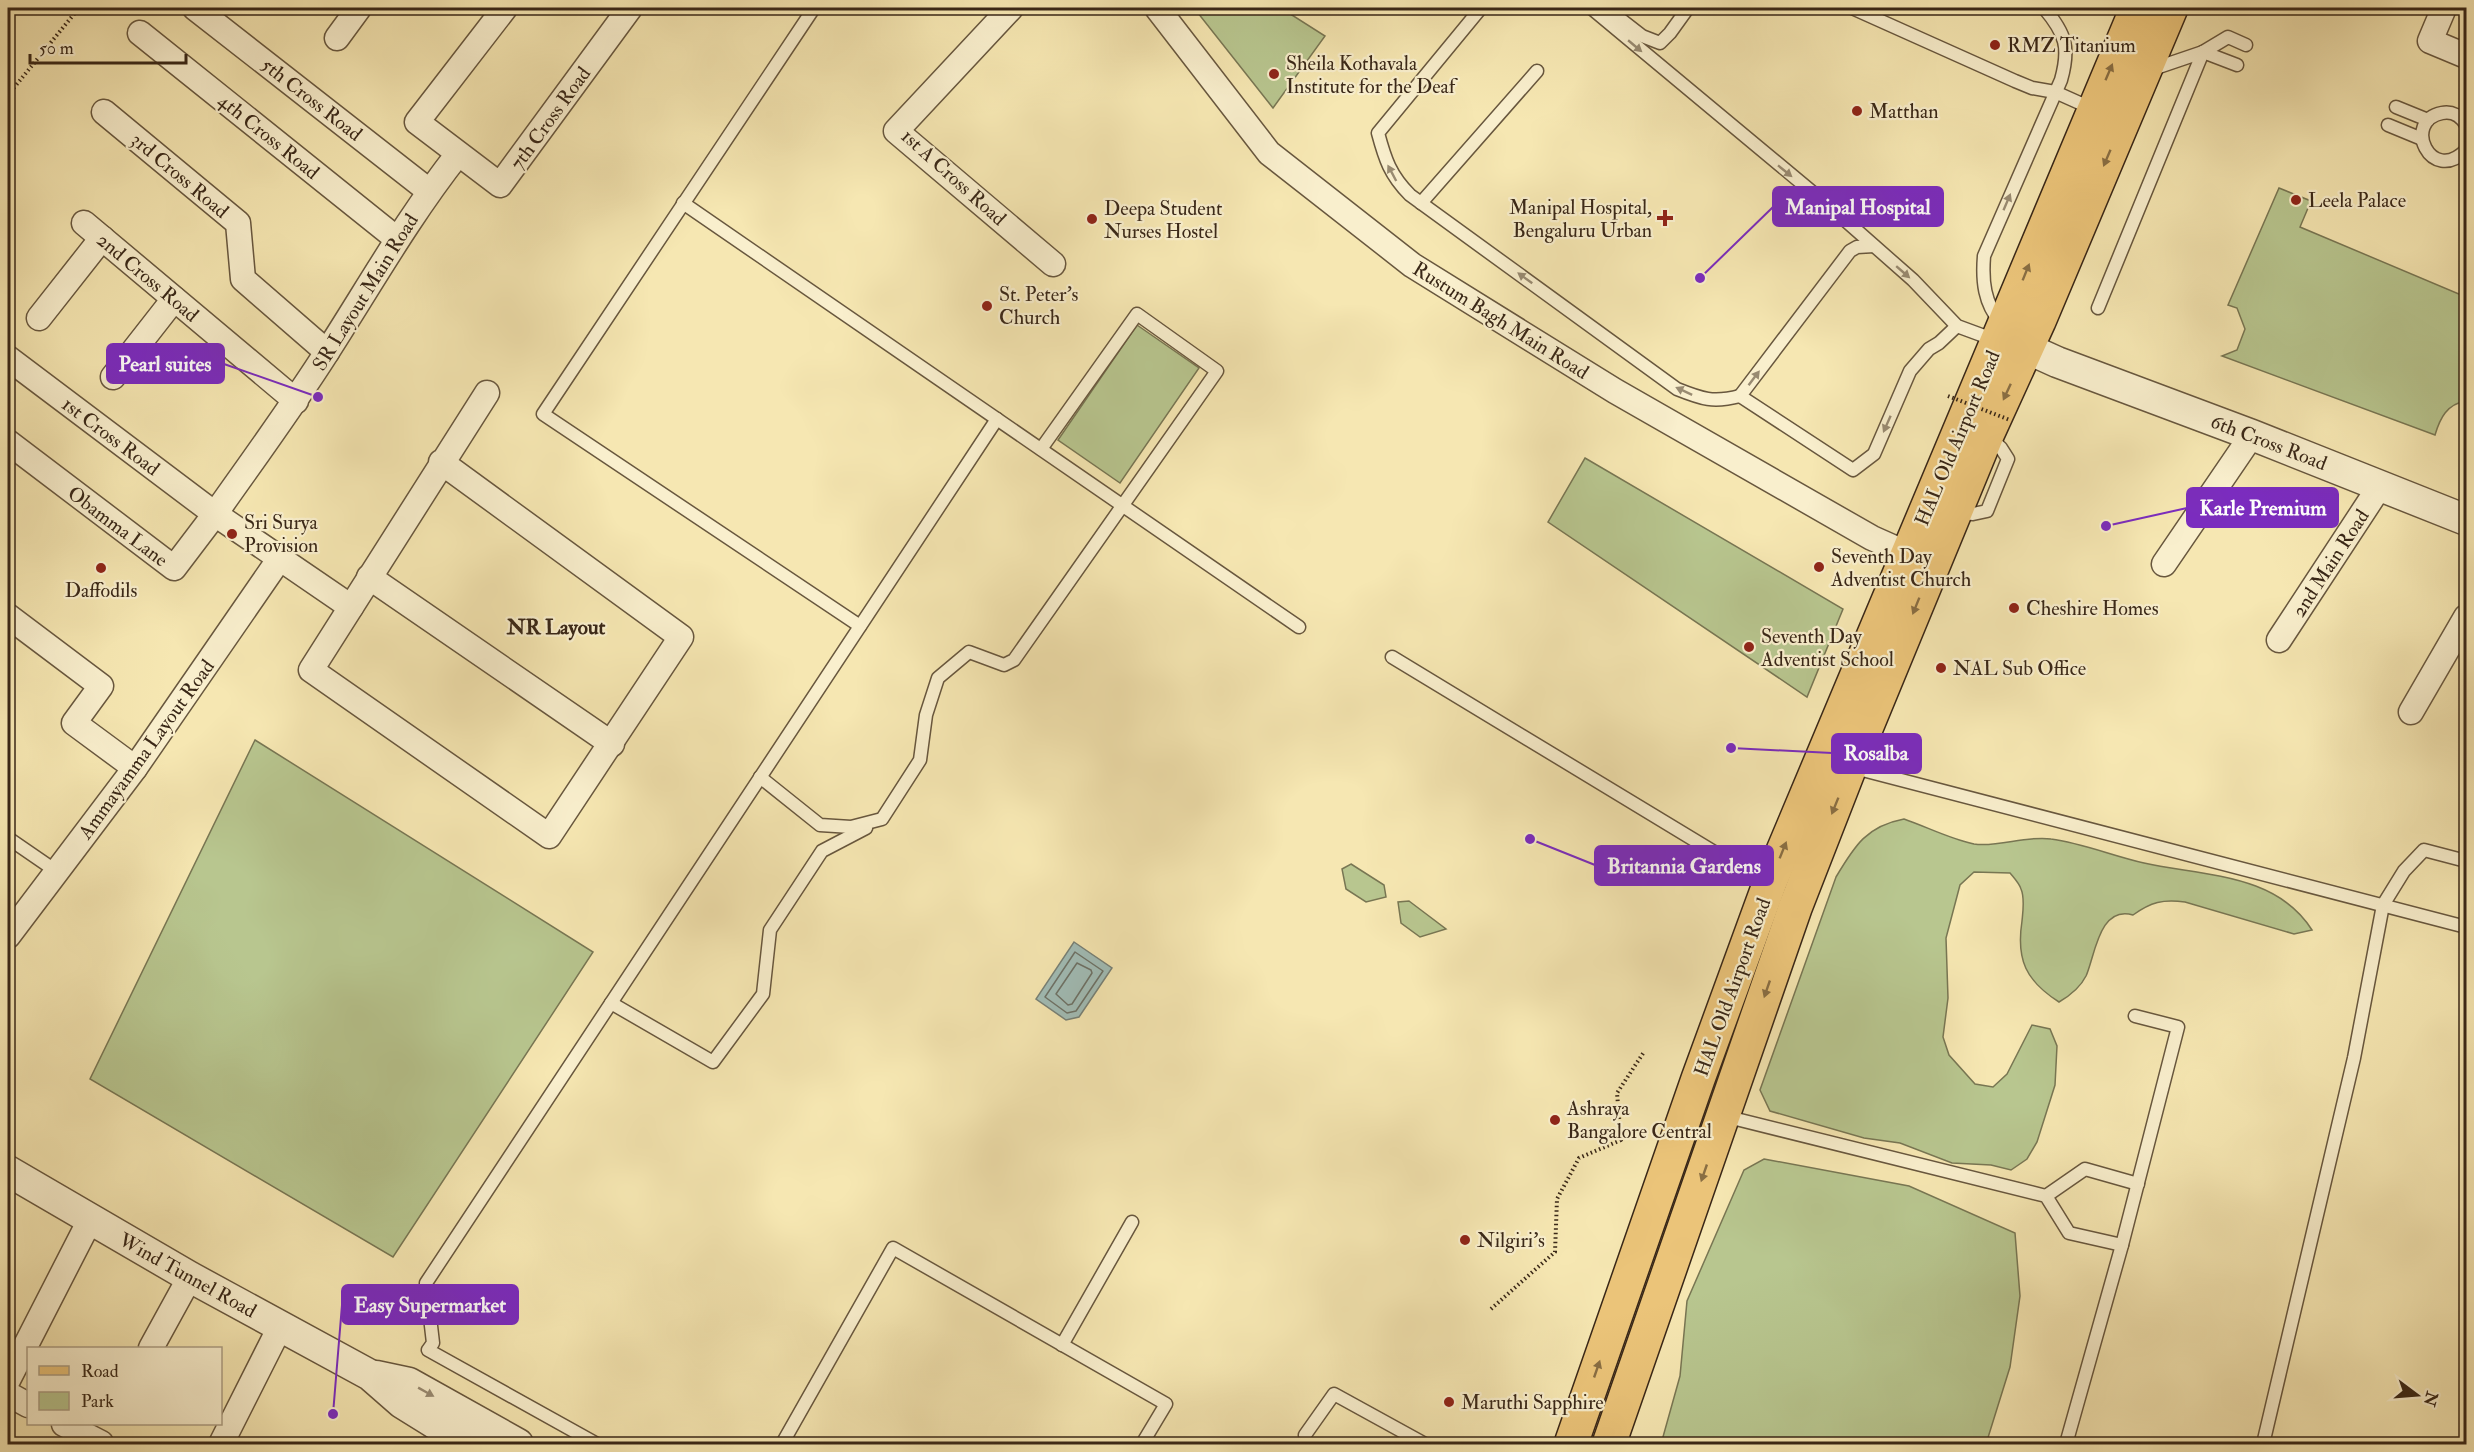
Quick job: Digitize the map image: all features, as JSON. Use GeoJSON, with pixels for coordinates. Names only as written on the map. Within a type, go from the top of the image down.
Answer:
{"type":"FeatureCollection","features":[{"type":"Feature","properties":{"kind":"main road","name":"HAL Old Airport Road"},"geometry":{"type":"LineString","coordinates":[[1609,1444],[1795,908],[1850,767],[1956,511],[1998,428],[2017,334],[2093,109],[2137,8]]}},
{"type":"Feature","properties":{"kind":"main road","name":"HAL Old Airport Road"},"geometry":{"type":"LineString","coordinates":[[1571,1444],[1698,1079],[1770,882],[1829,738],[1908,554],[2144,71],[2171,8]]}},
{"type":"Feature","properties":{"kind":"street","name":"5th Cross Road"},"geometry":{"type":"LineString","coordinates":[[195,8],[429,190]]}},
{"type":"Feature","properties":{"kind":"street"},"geometry":{"type":"LineString","coordinates":[[337,38],[359,8]]}},
{"type":"Feature","properties":{"kind":"street"},"geometry":{"type":"LineString","coordinates":[[458,154],[417,122],[505,8]]}},
{"type":"Feature","properties":{"kind":"street","name":"7th Cross Road"},"geometry":{"type":"LineString","coordinates":[[458,154],[501,185],[630,8]]}},
{"type":"Feature","properties":{"kind":"street","name":"1st A Cross Road"},"geometry":{"type":"LineString","coordinates":[[1011,8],[896,130],[1053,264]]}},
{"type":"Feature","properties":{"kind":"street","name":"Rustum Bagh Main Road"},"geometry":{"type":"LineString","coordinates":[[1157,8],[1269,153],[1412,265],[1615,391],[1872,538],[1908,554]]}},
{"type":"Feature","properties":{"kind":"street"},"geometry":{"type":"LineString","coordinates":[[2444,8],[2430,41],[2466,56]]}},
{"type":"Feature","properties":{"kind":"street","name":"4th Cross Road"},"geometry":{"type":"LineString","coordinates":[[140,33],[397,239]]}},
{"type":"Feature","properties":{"kind":"street"},"geometry":{"type":"LineString","coordinates":[[2444,47],[2451,66],[2466,73]]}},
{"type":"Feature","properties":{"kind":"street","name":"3rd Cross Road"},"geometry":{"type":"LineString","coordinates":[[104,112],[238,223],[243,279],[327,352]]}},
{"type":"Feature","properties":{"kind":"street","name":"SR Layout Main Road"},"geometry":{"type":"LineString","coordinates":[[215,514],[296,401],[429,190],[458,154]]}},
{"type":"Feature","properties":{"kind":"street","name":"2nd Cross Road"},"geometry":{"type":"LineString","coordinates":[[39,318],[93,230],[296,401]]}},
{"type":"Feature","properties":{"kind":"street"},"geometry":{"type":"LineString","coordinates":[[113,377],[174,299]]}},
{"type":"Feature","properties":{"kind":"street","name":"6th Cross Road"},"geometry":{"type":"LineString","coordinates":[[2017,334],[2057,362],[2252,435],[2466,520]]}},
{"type":"Feature","properties":{"kind":"street","name":"1st Cross Road"},"geometry":{"type":"LineString","coordinates":[[8,358],[215,514]]}},
{"type":"Feature","properties":{"kind":"street"},"geometry":{"type":"LineString","coordinates":[[441,462],[681,637],[549,836],[311,670],[441,462],[487,393]]}},
{"type":"Feature","properties":{"kind":"street"},"geometry":{"type":"LineString","coordinates":[[2164,564],[2252,435]]}},
{"type":"Feature","properties":{"kind":"street","name":"Obamma Lane"},"geometry":{"type":"LineString","coordinates":[[8,442],[174,568],[215,514]]}},
{"type":"Feature","properties":{"kind":"street","name":"2nd Main Road"},"geometry":{"type":"LineString","coordinates":[[2279,640],[2380,486]]}},
{"type":"Feature","properties":{"kind":"street"},"geometry":{"type":"LineString","coordinates":[[215,514],[351,606]]}},
{"type":"Feature","properties":{"kind":"street","name":"Ammayamma Layout Road"},"geometry":{"type":"LineString","coordinates":[[8,936],[135,768],[280,558]]}},
{"type":"Feature","properties":{"kind":"street"},"geometry":{"type":"LineString","coordinates":[[369,577],[612,744]]}},
{"type":"Feature","properties":{"kind":"street"},"geometry":{"type":"LineString","coordinates":[[8,616],[102,686],[74,723],[135,768]]}},
{"type":"Feature","properties":{"kind":"street"},"geometry":{"type":"LineString","coordinates":[[2411,712],[2466,617]]}},
{"type":"Feature","properties":{"kind":"street","name":"Wind Tunnel Road"},"geometry":{"type":"LineString","coordinates":[[8,1171],[190,1277],[370,1375],[450,1440]]}},
{"type":"Feature","properties":{"kind":"street"},"geometry":{"type":"LineString","coordinates":[[8,1380],[90,1220]]}},
{"type":"Feature","properties":{"kind":"street"},"geometry":{"type":"LineString","coordinates":[[153,1347],[190,1277]]}},
{"type":"Feature","properties":{"kind":"street"},"geometry":{"type":"LineString","coordinates":[[221,1444],[280,1327]]}},
{"type":"Feature","properties":{"kind":"street","name":"Wind Tunnel Road"},"geometry":{"type":"LineString","coordinates":[[370,1375],[410,1383],[518,1444]]}},
{"type":"Feature","properties":{"kind":"street"},"geometry":{"type":"LineString","coordinates":[[8,1394],[27,1404]]}},
{"type":"Feature","properties":{"kind":"street"},"geometry":{"type":"LineString","coordinates":[[67,1425],[104,1437]]}},
{"type":"Feature","properties":{"kind":"lane"},"geometry":{"type":"LineString","coordinates":[[814,8],[543,414],[860,626]]}},
{"type":"Feature","properties":{"kind":"lane"},"geometry":{"type":"LineString","coordinates":[[1481,8],[1378,133],[1384,158],[1396,181],[1421,202],[1677,389],[1702,399],[1722,400],[1740,396],[1850,251],[1857,247],[1874,246]]}},
{"type":"Feature","properties":{"kind":"lane"},"geometry":{"type":"LineString","coordinates":[[1591,8],[1874,246],[1913,280],[1957,326],[2017,334]]}},
{"type":"Feature","properties":{"kind":"lane"},"geometry":{"type":"LineString","coordinates":[[1606,8],[1642,36],[1660,43],[1688,8]]}},
{"type":"Feature","properties":{"kind":"lane"},"geometry":{"type":"LineString","coordinates":[[1852,8],[2031,88],[2055,92],[2093,109]]}},
{"type":"Feature","properties":{"kind":"lane"},"geometry":{"type":"LineString","coordinates":[[2017,334],[1990,310],[1982,278],[1984,256],[2055,92],[2067,57],[2066,45],[2061,32],[2044,8]]}},
{"type":"Feature","properties":{"kind":"lane"},"geometry":{"type":"LineString","coordinates":[[2144,71],[2203,52],[2228,37],[2246,45]]}},
{"type":"Feature","properties":{"kind":"lane"},"geometry":{"type":"LineString","coordinates":[[2203,52],[2237,65]]}},
{"type":"Feature","properties":{"kind":"lane"},"geometry":{"type":"LineString","coordinates":[[2098,308],[2203,52]]}},
{"type":"Feature","properties":{"kind":"lane"},"geometry":{"type":"LineString","coordinates":[[1421,202],[1537,72]]}},
{"type":"Feature","properties":{"kind":"lane"},"geometry":{"type":"LineString","coordinates":[[2396,106],[2428,120]]}},
{"type":"Feature","properties":{"kind":"lane"},"geometry":{"type":"LineString","coordinates":[[2466,125],[2457,115],[2446,112],[2437,114],[2428,120],[2423,129],[2422,139],[2425,149],[2440,161],[2451,161],[2460,157],[2466,150]]}},
{"type":"Feature","properties":{"kind":"lane"},"geometry":{"type":"LineString","coordinates":[[2388,125],[2422,139]]}},
{"type":"Feature","properties":{"kind":"lane"},"geometry":{"type":"LineString","coordinates":[[683,203],[1299,627]]}},
{"type":"Feature","properties":{"kind":"lane"},"geometry":{"type":"LineString","coordinates":[[611,1003],[713,1062],[763,994],[770,930],[822,851],[882,819],[920,760],[926,715],[938,678],[969,652],[1004,665],[1014,660],[1216,371],[1137,314],[1041,449]]}},
{"type":"Feature","properties":{"kind":"lane"},"geometry":{"type":"LineString","coordinates":[[1740,396],[1853,470],[1874,454],[1910,371],[1929,349],[1940,343],[1957,326]]}},
{"type":"Feature","properties":{"kind":"lane"},"geometry":{"type":"LineString","coordinates":[[597,1444],[429,1350],[433,1343],[426,1283],[997,419]]}},
{"type":"Feature","properties":{"kind":"lane"},"geometry":{"type":"LineString","coordinates":[[1392,657],[1747,872],[1770,882]]}},
{"type":"Feature","properties":{"kind":"lane"},"geometry":{"type":"LineString","coordinates":[[1850,767],[2466,927]]}},
{"type":"Feature","properties":{"kind":"lane"},"geometry":{"type":"LineString","coordinates":[[760,777],[820,825],[851,827],[882,819]]}},
{"type":"Feature","properties":{"kind":"lane"},"geometry":{"type":"LineString","coordinates":[[8,838],[56,871]]}},
{"type":"Feature","properties":{"kind":"lane"},"geometry":{"type":"LineString","coordinates":[[2263,1444],[2354,1058],[2383,905],[2404,871],[2424,850],[2466,861]]}},
{"type":"Feature","properties":{"kind":"lane"},"geometry":{"type":"LineString","coordinates":[[2066,1444],[2122,1245],[2178,1027],[2135,1016]]}},
{"type":"Feature","properties":{"kind":"lane"},"geometry":{"type":"LineString","coordinates":[[1724,1116],[2046,1196],[2069,1233],[2122,1245]]}},
{"type":"Feature","properties":{"kind":"lane"},"geometry":{"type":"LineString","coordinates":[[2046,1196],[2085,1169],[2138,1184]]}},
{"type":"Feature","properties":{"kind":"lane"},"geometry":{"type":"LineString","coordinates":[[1062,1345],[1132,1222]]}},
{"type":"Feature","properties":{"kind":"lane"},"geometry":{"type":"LineString","coordinates":[[782,1444],[893,1248],[1166,1404],[1142,1444]]}},
{"type":"Feature","properties":{"kind":"lane"},"geometry":{"type":"LineString","coordinates":[[1305,1435],[1334,1394],[1425,1444]]}},
{"type":"Feature","properties":{"kind":"path"},"geometry":{"type":"LineString","coordinates":[[8,95],[79,8]]}},
{"type":"Feature","properties":{"kind":"path"},"geometry":{"type":"LineString","coordinates":[[1948,396],[1998,428]]}},
{"type":"Feature","properties":{"kind":"path"},"geometry":{"type":"LineString","coordinates":[[1491,1309],[1556,1252],[1557,1199],[1579,1158],[1621,1140],[1617,1093],[1644,1052]]}},
{"type":"Feature","properties":{"kind":"green space"},"geometry":{"type":"Polygon","coordinates":[[[1194,8],[1281,8],[1325,36],[1273,108],[1194,8]]]}},
{"type":"Feature","properties":{"kind":"green space"},"geometry":{"type":"Polygon","coordinates":[[[2279,188],[2311,201],[2300,227],[2466,297],[2466,401],[2454,405],[2445,413],[2435,435],[2222,356],[2237,350],[2245,329],[2237,308],[2228,305],[2279,188]]]}},
{"type":"Feature","properties":{"kind":"green space"},"geometry":{"type":"Polygon","coordinates":[[[1137,325],[1199,368],[1120,483],[1058,440],[1137,325]]]}},
{"type":"Feature","properties":{"kind":"green space"},"geometry":{"type":"Polygon","coordinates":[[[1585,458],[1843,609],[1807,697],[1548,522],[1585,458]]]}},
{"type":"Feature","properties":{"kind":"green space"},"geometry":{"type":"Polygon","coordinates":[[[255,740],[593,952],[393,1257],[90,1079],[255,740]]]}},
{"type":"Feature","properties":{"kind":"green space"},"geometry":{"type":"Polygon","coordinates":[[[1904,819],[1974,844],[2051,839],[2074,843],[2144,863],[2237,880],[2279,897],[2297,911],[2312,930],[2294,934],[2185,902],[2158,903],[2133,915],[2122,914],[2113,918],[2106,925],[2100,934],[2084,980],[2075,991],[2059,1002],[2038,986],[2022,958],[2023,900],[2018,883],[2010,873],[1974,872],[1960,885],[1946,938],[1948,998],[1943,1037],[1949,1055],[1975,1084],[1993,1087],[2007,1074],[2032,1025],[2050,1029],[2057,1046],[2055,1085],[2037,1142],[2027,1159],[2011,1170],[1991,1165],[1952,1163],[1900,1143],[1864,1138],[1770,1111],[1760,1090],[1836,877],[1856,846],[1871,832],[1891,822],[1904,819]]]}},
{"type":"Feature","properties":{"kind":"green space"},"geometry":{"type":"Polygon","coordinates":[[[1351,864],[1384,885],[1386,897],[1366,902],[1346,889],[1342,869],[1351,864]]]}},
{"type":"Feature","properties":{"kind":"green space"},"geometry":{"type":"Polygon","coordinates":[[[1409,901],[1446,929],[1420,937],[1401,923],[1398,902],[1409,901]]]}},
{"type":"Feature","properties":{"kind":"green space"},"geometry":{"type":"Polygon","coordinates":[[[1764,1159],[1909,1186],[2015,1233],[2020,1296],[2010,1367],[1986,1444],[1661,1444],[1680,1376],[1687,1301],[1744,1170],[1764,1159]]]}},
{"type":"Feature","properties":{"kind":"water"},"geometry":{"type":"Polygon","coordinates":[[[1074,942],[1112,968],[1079,1017],[1066,1020],[1036,999],[1074,942]]]}},
{"type":"Feature","properties":{"kind":"place","name":"RMZ Titanium"},"geometry":{"type":"Point","coordinates":[1995,45]}},
{"type":"Feature","properties":{"kind":"place","name":"Sheila Kothavala Institute for the Deaf"},"geometry":{"type":"Point","coordinates":[1274,74]}},
{"type":"Feature","properties":{"kind":"place","name":"Matthan"},"geometry":{"type":"Point","coordinates":[1857,111]}},
{"type":"Feature","properties":{"kind":"place","name":"Leela Palace"},"geometry":{"type":"Point","coordinates":[2296,200]}},
{"type":"Feature","properties":{"kind":"place","name":"Manipal Hospital, Bengaluru Urban"},"geometry":{"type":"Point","coordinates":[1665,218]}},
{"type":"Feature","properties":{"kind":"place","name":"Deepa Student Nurses Hostel"},"geometry":{"type":"Point","coordinates":[1092,219]}},
{"type":"Feature","properties":{"kind":"place","name":"Manipal Hospital"},"geometry":{"type":"Point","coordinates":[1700,278]}},
{"type":"Feature","properties":{"kind":"place","name":"St. Peter's Church"},"geometry":{"type":"Point","coordinates":[987,306]}},
{"type":"Feature","properties":{"kind":"place","name":"Pearl suites"},"geometry":{"type":"Point","coordinates":[318,397]}},
{"type":"Feature","properties":{"kind":"place","name":"Karle Premium"},"geometry":{"type":"Point","coordinates":[2106,526]}},
{"type":"Feature","properties":{"kind":"place","name":"Sri Surya Provision"},"geometry":{"type":"Point","coordinates":[232,534]}},
{"type":"Feature","properties":{"kind":"place","name":"Seventh Day Adventist Church"},"geometry":{"type":"Point","coordinates":[1819,567]}},
{"type":"Feature","properties":{"kind":"place","name":"Daffodils"},"geometry":{"type":"Point","coordinates":[101,568]}},
{"type":"Feature","properties":{"kind":"place","name":"Cheshire Homes"},"geometry":{"type":"Point","coordinates":[2014,608]}},
{"type":"Feature","properties":{"kind":"place","name":"Seventh Day Adventist School"},"geometry":{"type":"Point","coordinates":[1749,647]}},
{"type":"Feature","properties":{"kind":"place","name":"NAL Sub Office"},"geometry":{"type":"Point","coordinates":[1941,668]}},
{"type":"Feature","properties":{"kind":"place","name":"Rosalba"},"geometry":{"type":"Point","coordinates":[1731,748]}},
{"type":"Feature","properties":{"kind":"place","name":"Britannia Gardens"},"geometry":{"type":"Point","coordinates":[1530,839]}},
{"type":"Feature","properties":{"kind":"place","name":"Ashraya Bangalore Central"},"geometry":{"type":"Point","coordinates":[1555,1120]}},
{"type":"Feature","properties":{"kind":"place","name":"Nilgiri's"},"geometry":{"type":"Point","coordinates":[1465,1240]}},
{"type":"Feature","properties":{"kind":"place","name":"Maruthi Sapphire"},"geometry":{"type":"Point","coordinates":[1449,1402]}},
{"type":"Feature","properties":{"kind":"place","name":"Easy Supermarket"},"geometry":{"type":"Point","coordinates":[333,1414]}},
{"type":"Feature","properties":{"kind":"district","name":"NR Layout"},"geometry":{"type":"Point","coordinates":[556,627]}}]}
